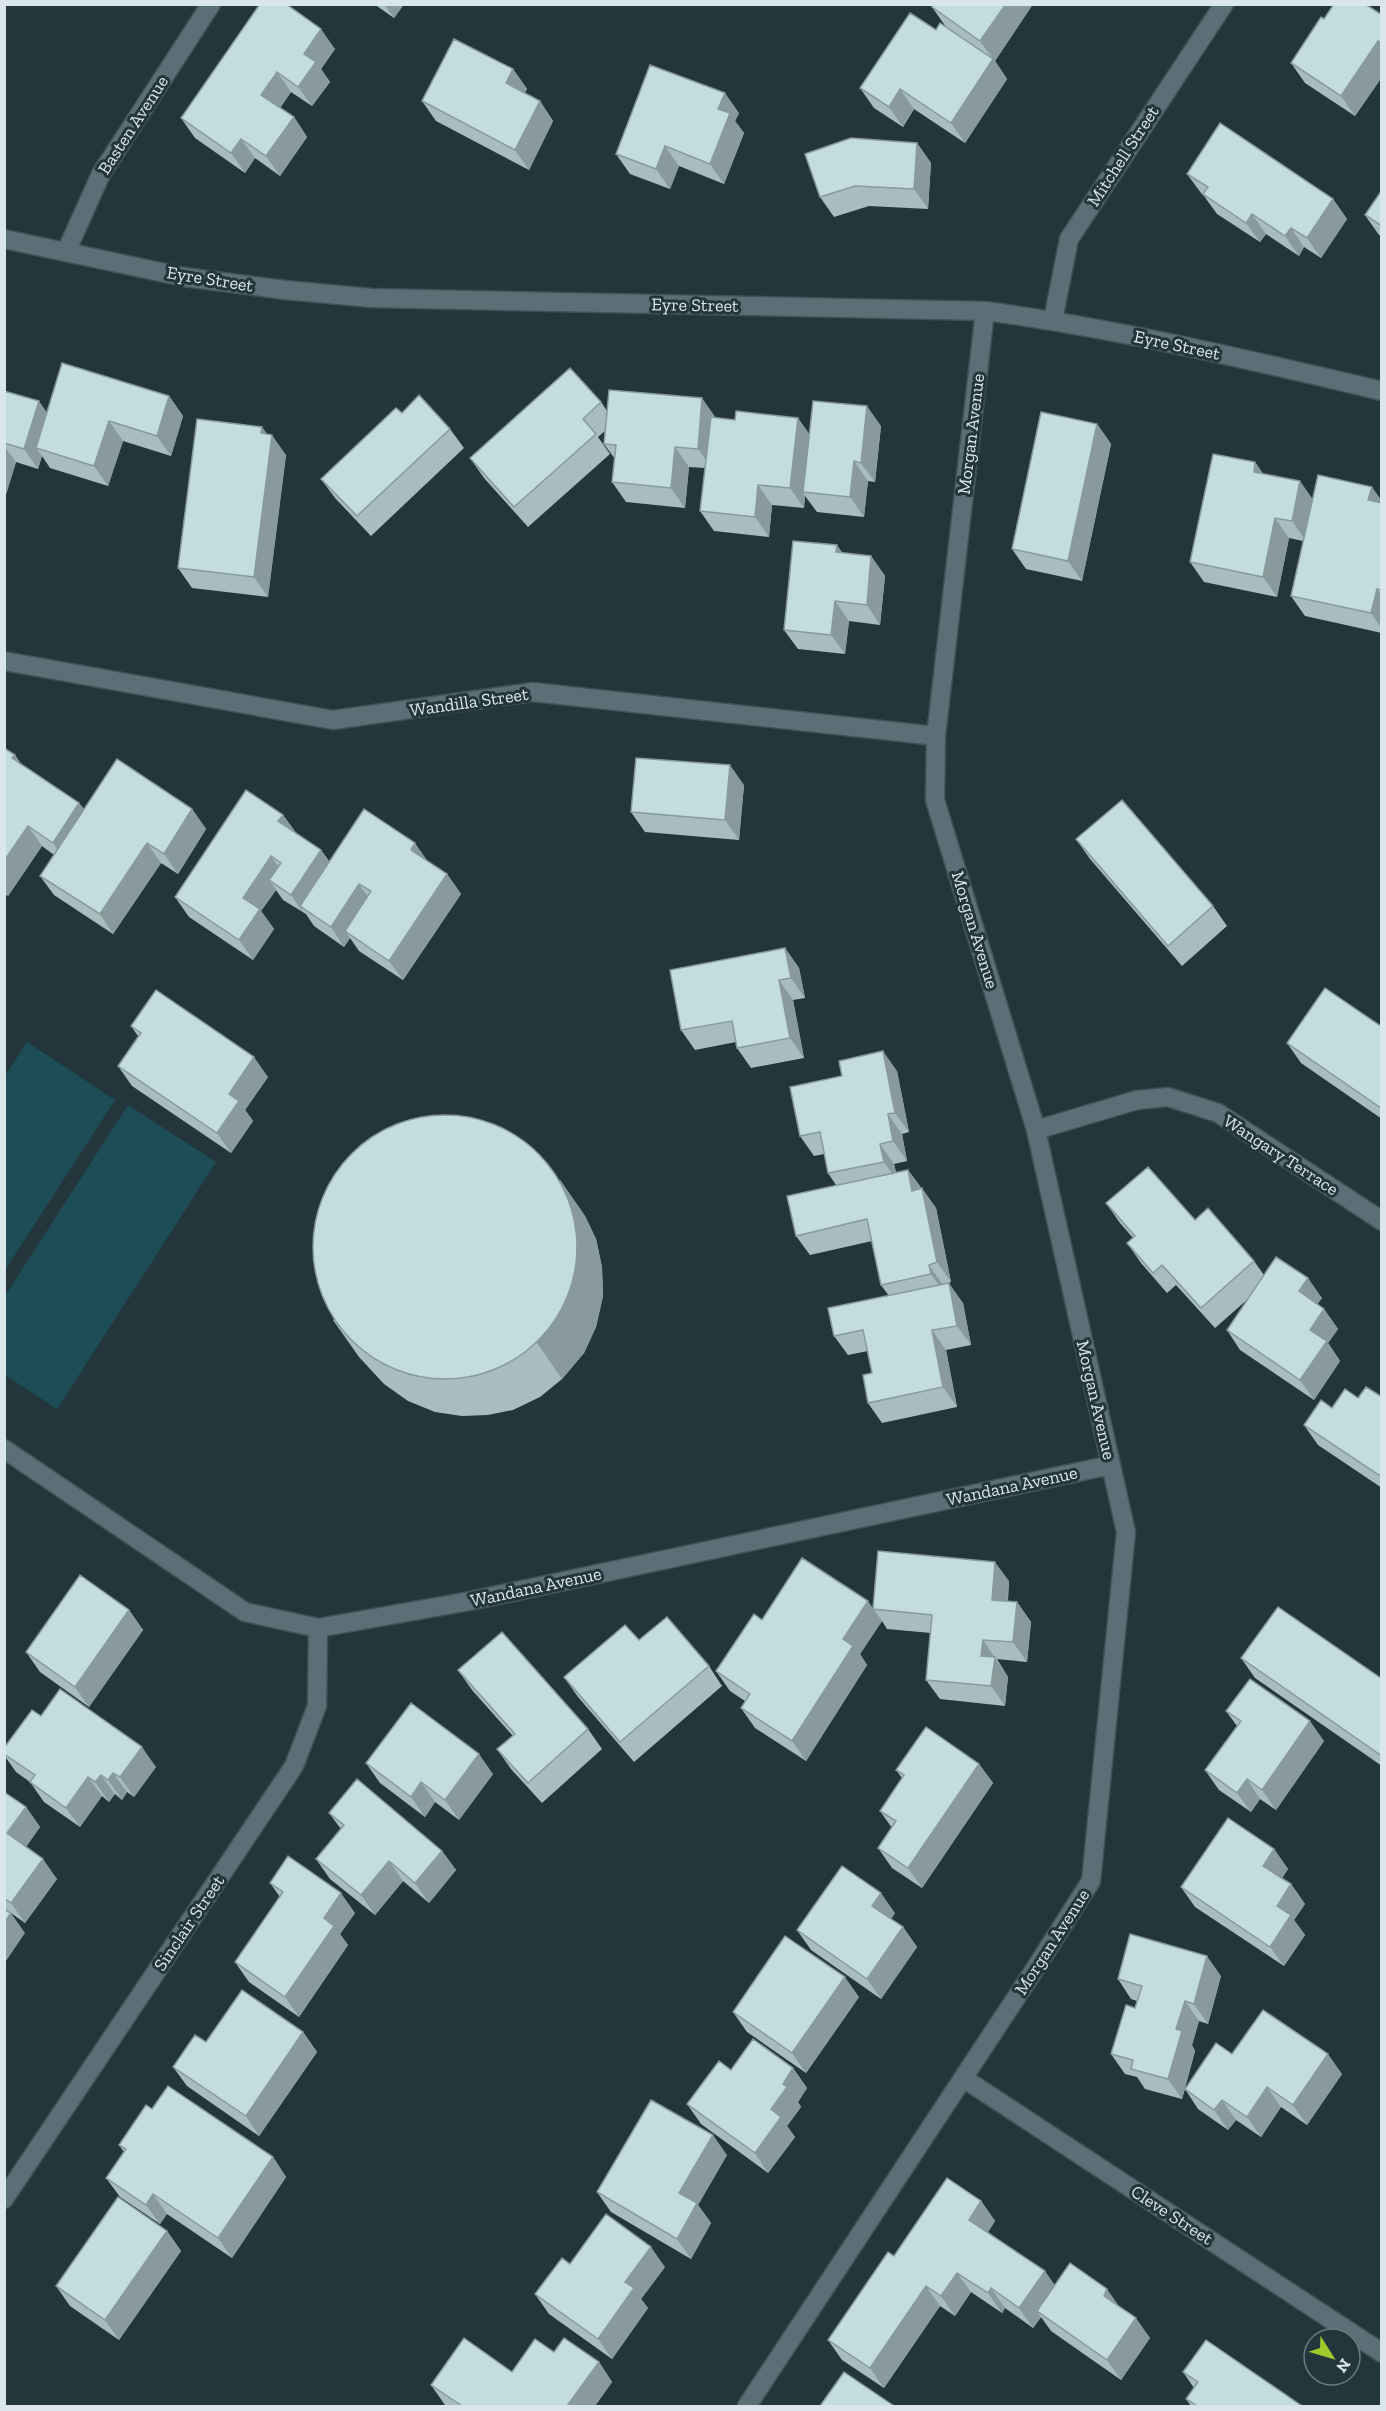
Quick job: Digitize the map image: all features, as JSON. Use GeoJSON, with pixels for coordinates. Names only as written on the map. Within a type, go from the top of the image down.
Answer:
{"type":"FeatureCollection","features":[{"type":"Feature","properties":{"kind":"street","name":"Basten Avenue"},"geometry":{"type":"LineString","coordinates":[[66,252],[101,174],[211,4]]}},
{"type":"Feature","properties":{"kind":"street","name":"Mitchell Street"},"geometry":{"type":"LineString","coordinates":[[1053,320],[1069,239],[1224,4]]}},
{"type":"Feature","properties":{"kind":"street","name":"Eyre Street"},"geometry":{"type":"LineString","coordinates":[[4,239],[184,277],[372,298],[985,311],[1053,320],[1191,346],[1382,391]]}},
{"type":"Feature","properties":{"kind":"street","name":"Morgan Avenue"},"geometry":{"type":"LineString","coordinates":[[747,2406],[1091,1881],[1126,1532],[1036,1130],[935,800],[936,736],[985,311]]}},
{"type":"Feature","properties":{"kind":"street","name":"Wandilla Street"},"geometry":{"type":"LineString","coordinates":[[4,661],[333,720],[533,692],[936,736]]}},
{"type":"Feature","properties":{"kind":"street","name":"Wangary Terrace"},"geometry":{"type":"LineString","coordinates":[[1036,1130],[1137,1100],[1168,1097],[1218,1113],[1382,1221]]}},
{"type":"Feature","properties":{"kind":"street","name":"Wandana Avenue"},"geometry":{"type":"LineString","coordinates":[[4,1449],[245,1612],[318,1628],[482,1598],[1111,1465]]}},
{"type":"Feature","properties":{"kind":"street","name":"Sinclair Street"},"geometry":{"type":"LineString","coordinates":[[4,2199],[294,1766],[317,1706],[318,1628]]}},
{"type":"Feature","properties":{"kind":"street","name":"Cleve Street"},"geometry":{"type":"LineString","coordinates":[[963,2078],[1382,2353]]}},
{"type":"Feature","properties":{"kind":"shaded area"},"geometry":{"type":"Polygon","coordinates":[[[27,1042],[115,1100],[5,1270],[5,1076],[27,1042]]]}},
{"type":"Feature","properties":{"kind":"shaded area"},"geometry":{"type":"Polygon","coordinates":[[[128,1105],[216,1162],[57,1409],[5,1375],[5,1296],[128,1105]]]}},
{"type":"Feature","properties":{"kind":"building"},"geometry":{"type":"Polygon","coordinates":[[[260,4],[286,4],[321,29],[304,54],[316,62],[298,87],[277,72],[261,95],[294,117],[266,156],[241,139],[231,153],[181,118],[260,4]]]}},
{"type":"Feature","properties":{"kind":"building"},"geometry":{"type":"Polygon","coordinates":[[[933,4],[1006,4],[980,41],[932,7],[933,4]]]}},
{"type":"Feature","properties":{"kind":"building"},"geometry":{"type":"Polygon","coordinates":[[[1334,4],[1365,4],[1382,15],[1382,43],[1378,41],[1341,96],[1291,63],[1321,17],[1324,19],[1334,4]]]}},
{"type":"Feature","properties":{"kind":"building"},"geometry":{"type":"Polygon","coordinates":[[[910,13],[936,30],[940,23],[993,59],[951,123],[900,89],[889,107],[860,88],[910,13]]]}},
{"type":"Feature","properties":{"kind":"building"},"geometry":{"type":"Polygon","coordinates":[[[454,39],[513,69],[506,83],[540,101],[515,150],[422,101],[454,39]]]}},
{"type":"Feature","properties":{"kind":"building"},"geometry":{"type":"Polygon","coordinates":[[[650,65],[725,93],[718,109],[730,113],[710,164],[665,146],[656,169],[616,154],[650,65]]]}},
{"type":"Feature","properties":{"kind":"building"},"geometry":{"type":"Polygon","coordinates":[[[1220,123],[1333,199],[1307,238],[1291,228],[1285,236],[1252,214],[1246,223],[1203,194],[1208,187],[1187,174],[1220,123]]]}},
{"type":"Feature","properties":{"kind":"building"},"geometry":{"type":"Polygon","coordinates":[[[851,138],[917,143],[914,189],[855,186],[820,197],[805,154],[851,138]]]}},
{"type":"Feature","properties":{"kind":"building"},"geometry":{"type":"Polygon","coordinates":[[[1382,190],[1382,226],[1365,215],[1382,190]]]}},
{"type":"Feature","properties":{"kind":"building"},"geometry":{"type":"Polygon","coordinates":[[[62,363],[169,396],[157,436],[109,421],[94,466],[36,448],[62,363]]]}},
{"type":"Feature","properties":{"kind":"building"},"geometry":{"type":"Polygon","coordinates":[[[570,368],[601,402],[583,419],[596,434],[514,507],[470,458],[570,368]]]}},
{"type":"Feature","properties":{"kind":"building"},"geometry":{"type":"Polygon","coordinates":[[[609,390],[702,398],[698,449],[675,447],[671,488],[612,482],[616,445],[604,444],[609,390]]]}},
{"type":"Feature","properties":{"kind":"building"},"geometry":{"type":"Polygon","coordinates":[[[4,391],[39,401],[24,449],[4,443],[4,391]]]}},
{"type":"Feature","properties":{"kind":"building"},"geometry":{"type":"Polygon","coordinates":[[[419,395],[450,429],[357,516],[321,479],[396,408],[402,413],[419,395]]]}},
{"type":"Feature","properties":{"kind":"building"},"geometry":{"type":"Polygon","coordinates":[[[813,401],[867,406],[861,463],[854,461],[850,497],[803,492],[813,401]]]}},
{"type":"Feature","properties":{"kind":"building"},"geometry":{"type":"Polygon","coordinates":[[[736,411],[798,418],[790,488],[758,485],[755,517],[700,511],[711,417],[735,420],[736,411]]]}},
{"type":"Feature","properties":{"kind":"building"},"geometry":{"type":"Polygon","coordinates":[[[1041,412],[1097,424],[1068,561],[1012,549],[1041,412]]]}},
{"type":"Feature","properties":{"kind":"building"},"geometry":{"type":"Polygon","coordinates":[[[197,419],[262,427],[261,433],[272,435],[254,577],[178,568],[197,419]]]}},
{"type":"Feature","properties":{"kind":"building"},"geometry":{"type":"Polygon","coordinates":[[[1213,454],[1255,462],[1254,472],[1300,481],[1292,521],[1275,518],[1263,577],[1190,562],[1213,454]]]}},
{"type":"Feature","properties":{"kind":"building"},"geometry":{"type":"Polygon","coordinates":[[[1318,475],[1372,487],[1368,500],[1382,503],[1382,590],[1377,589],[1371,613],[1291,596],[1318,475]]]}},
{"type":"Feature","properties":{"kind":"building"},"geometry":{"type":"Polygon","coordinates":[[[793,541],[837,545],[836,552],[871,556],[867,605],[835,601],[831,635],[784,630],[793,541]]]}},
{"type":"Feature","properties":{"kind":"building"},"geometry":{"type":"Polygon","coordinates":[[[4,748],[15,755],[12,758],[79,803],[53,843],[28,826],[4,861],[4,748]]]}},
{"type":"Feature","properties":{"kind":"building"},"geometry":{"type":"Polygon","coordinates":[[[636,758],[730,765],[725,820],[631,812],[636,758]]]}},
{"type":"Feature","properties":{"kind":"building"},"geometry":{"type":"Polygon","coordinates":[[[117,759],[192,809],[164,854],[147,843],[100,914],[40,876],[117,759]]]}},
{"type":"Feature","properties":{"kind":"building"},"geometry":{"type":"Polygon","coordinates":[[[246,790],[283,815],[278,821],[321,850],[291,895],[269,880],[281,863],[271,856],[243,898],[260,909],[239,940],[175,897],[246,790]]]}},
{"type":"Feature","properties":{"kind":"building"},"geometry":{"type":"Polygon","coordinates":[[[1122,800],[1213,906],[1168,946],[1076,839],[1122,800]]]}},
{"type":"Feature","properties":{"kind":"building"},"geometry":{"type":"Polygon","coordinates":[[[364,809],[415,843],[411,850],[447,874],[389,961],[345,931],[371,891],[359,884],[331,927],[300,906],[364,809]]]}},
{"type":"Feature","properties":{"kind":"building"},"geometry":{"type":"Polygon","coordinates":[[[785,948],[791,978],[779,980],[790,1038],[737,1048],[732,1021],[681,1030],[670,970],[785,948]]]}},
{"type":"Feature","properties":{"kind":"building"},"geometry":{"type":"Polygon","coordinates":[[[1325,988],[1382,1027],[1381,1108],[1287,1043],[1325,988]]]}},
{"type":"Feature","properties":{"kind":"building"},"geometry":{"type":"Polygon","coordinates":[[[156,990],[254,1057],[229,1094],[239,1101],[217,1133],[118,1066],[141,1033],[131,1026],[156,990]]]}},
{"type":"Feature","properties":{"kind":"building"},"geometry":{"type":"Polygon","coordinates":[[[883,1051],[895,1113],[888,1114],[893,1141],[880,1144],[884,1162],[828,1173],[820,1132],[800,1136],[790,1087],[842,1076],[839,1061],[883,1051]]]}},
{"type":"Feature","properties":{"kind":"building"},"geometry":{"type":"Polygon","coordinates":[[[432,1115],[458,1115],[483,1120],[507,1130],[539,1153],[555,1173],[567,1196],[575,1221],[577,1247],[575,1273],[567,1298],[555,1321],[539,1341],[519,1357],[483,1374],[458,1379],[432,1379],[407,1374],[383,1364],[351,1341],[335,1321],[318,1285],[313,1260],[313,1234],[318,1209],[328,1185],[351,1153],[371,1137],[407,1120],[432,1115]]]}},
{"type":"Feature","properties":{"kind":"building"},"geometry":{"type":"Polygon","coordinates":[[[1148,1167],[1195,1220],[1208,1208],[1254,1261],[1201,1308],[1162,1265],[1153,1273],[1127,1243],[1135,1236],[1106,1203],[1148,1167]]]}},
{"type":"Feature","properties":{"kind":"building"},"geometry":{"type":"Polygon","coordinates":[[[908,1170],[912,1191],[922,1188],[937,1262],[929,1265],[931,1274],[881,1285],[867,1219],[796,1236],[787,1196],[908,1170]]]}},
{"type":"Feature","properties":{"kind":"building"},"geometry":{"type":"Polygon","coordinates":[[[1276,1257],[1308,1278],[1299,1291],[1324,1309],[1310,1330],[1327,1341],[1300,1380],[1227,1330],[1276,1257]]]}},
{"type":"Feature","properties":{"kind":"building"},"geometry":{"type":"Polygon","coordinates":[[[949,1283],[957,1326],[932,1330],[943,1387],[868,1403],[863,1375],[872,1373],[863,1330],[834,1336],[828,1308],[949,1283]]]}},
{"type":"Feature","properties":{"kind":"building"},"geometry":{"type":"Polygon","coordinates":[[[1366,1387],[1382,1397],[1382,1477],[1304,1425],[1321,1400],[1332,1408],[1345,1389],[1358,1398],[1366,1387]]]}},
{"type":"Feature","properties":{"kind":"building"},"geometry":{"type":"Polygon","coordinates":[[[878,1551],[995,1562],[992,1600],[1017,1602],[1013,1642],[983,1640],[981,1656],[995,1657],[991,1686],[926,1680],[932,1615],[873,1609],[878,1551]]]}},
{"type":"Feature","properties":{"kind":"building"},"geometry":{"type":"Polygon","coordinates":[[[802,1558],[868,1601],[843,1639],[853,1646],[792,1741],[741,1708],[750,1694],[716,1671],[754,1614],[762,1620],[802,1558]]]}},
{"type":"Feature","properties":{"kind":"building"},"geometry":{"type":"Polygon","coordinates":[[[80,1575],[129,1610],[75,1687],[26,1652],[80,1575]]]}},
{"type":"Feature","properties":{"kind":"building"},"geometry":{"type":"Polygon","coordinates":[[[1278,1607],[1382,1679],[1382,1756],[1241,1658],[1278,1607]]]}},
{"type":"Feature","properties":{"kind":"building"},"geometry":{"type":"Polygon","coordinates":[[[667,1617],[709,1666],[620,1742],[564,1677],[625,1625],[639,1640],[667,1617]]]}},
{"type":"Feature","properties":{"kind":"building"},"geometry":{"type":"Polygon","coordinates":[[[502,1632],[588,1729],[528,1783],[497,1749],[515,1734],[458,1670],[502,1632]]]}},
{"type":"Feature","properties":{"kind":"building"},"geometry":{"type":"Polygon","coordinates":[[[1250,1679],[1310,1721],[1262,1790],[1247,1779],[1237,1793],[1205,1770],[1241,1721],[1226,1711],[1250,1679]]]}},
{"type":"Feature","properties":{"kind":"building"},"geometry":{"type":"Polygon","coordinates":[[[60,1689],[142,1747],[120,1777],[113,1773],[108,1780],[101,1775],[95,1782],[88,1777],[66,1808],[30,1782],[35,1775],[4,1754],[4,1748],[32,1710],[41,1716],[60,1689]]]}},
{"type":"Feature","properties":{"kind":"building"},"geometry":{"type":"Polygon","coordinates":[[[411,1703],[479,1754],[445,1800],[421,1782],[411,1797],[366,1763],[411,1703]]]}},
{"type":"Feature","properties":{"kind":"building"},"geometry":{"type":"Polygon","coordinates":[[[926,1727],[979,1764],[908,1868],[878,1848],[896,1821],[880,1811],[904,1775],[896,1770],[926,1727]]]}},
{"type":"Feature","properties":{"kind":"building"},"geometry":{"type":"Polygon","coordinates":[[[357,1779],[442,1851],[415,1883],[389,1861],[361,1895],[316,1859],[344,1825],[329,1813],[357,1779]]]}},
{"type":"Feature","properties":{"kind":"building"},"geometry":{"type":"Polygon","coordinates":[[[4,1792],[26,1807],[7,1833],[43,1859],[11,1903],[4,1898],[4,1792]]]}},
{"type":"Feature","properties":{"kind":"building"},"geometry":{"type":"Polygon","coordinates":[[[1228,1818],[1274,1849],[1263,1866],[1291,1884],[1277,1906],[1291,1915],[1270,1947],[1181,1887],[1228,1818]]]}},
{"type":"Feature","properties":{"kind":"building"},"geometry":{"type":"Polygon","coordinates":[[[288,1856],[341,1893],[324,1918],[334,1926],[285,1997],[235,1962],[283,1892],[270,1883],[288,1856]]]}},
{"type":"Feature","properties":{"kind":"building"},"geometry":{"type":"Polygon","coordinates":[[[842,1866],[881,1893],[872,1906],[903,1927],[867,1979],[797,1930],[842,1866]]]}},
{"type":"Feature","properties":{"kind":"building"},"geometry":{"type":"Polygon","coordinates":[[[4,1909],[11,1913],[4,1923],[4,1909]]]}},
{"type":"Feature","properties":{"kind":"building"},"geometry":{"type":"Polygon","coordinates":[[[1130,1934],[1207,1956],[1194,2004],[1185,2001],[1176,2029],[1182,2031],[1168,2079],[1131,2069],[1133,2060],[1111,2054],[1126,2005],[1135,2008],[1142,1986],[1118,1979],[1130,1934]]]}},
{"type":"Feature","properties":{"kind":"building"},"geometry":{"type":"Polygon","coordinates":[[[785,1936],[845,1977],[792,2053],[733,2012],[785,1936]]]}},
{"type":"Feature","properties":{"kind":"building"},"geometry":{"type":"Polygon","coordinates":[[[242,1990],[303,2032],[246,2116],[173,2067],[195,2035],[206,2042],[242,1990]]]}},
{"type":"Feature","properties":{"kind":"building"},"geometry":{"type":"Polygon","coordinates":[[[1263,2010],[1328,2054],[1293,2105],[1267,2087],[1247,2117],[1222,2100],[1214,2110],[1185,2089],[1216,2043],[1232,2054],[1263,2010]]]}},
{"type":"Feature","properties":{"kind":"building"},"geometry":{"type":"Polygon","coordinates":[[[753,2039],[793,2068],[783,2084],[787,2087],[771,2109],[781,2117],[755,2153],[687,2104],[719,2061],[731,2070],[753,2039]]]}},
{"type":"Feature","properties":{"kind":"building"},"geometry":{"type":"Polygon","coordinates":[[[168,2086],[273,2157],[218,2238],[153,2194],[146,2205],[106,2178],[126,2149],[119,2145],[146,2105],[152,2109],[168,2086]]]}},
{"type":"Feature","properties":{"kind":"building"},"geometry":{"type":"Polygon","coordinates":[[[651,2100],[713,2135],[679,2193],[697,2203],[677,2239],[597,2192],[651,2100]]]}},
{"type":"Feature","properties":{"kind":"building"},"geometry":{"type":"Polygon","coordinates":[[[947,2178],[981,2201],[969,2220],[1045,2271],[1019,2308],[991,2288],[988,2293],[957,2273],[941,2296],[926,2286],[870,2368],[828,2340],[888,2252],[894,2256],[947,2178]]]}},
{"type":"Feature","properties":{"kind":"building"},"geometry":{"type":"Polygon","coordinates":[[[118,2197],[167,2231],[105,2320],[56,2286],[118,2197]]]}},
{"type":"Feature","properties":{"kind":"building"},"geometry":{"type":"Polygon","coordinates":[[[606,2214],[651,2247],[625,2282],[634,2288],[598,2339],[535,2294],[562,2258],[570,2264],[606,2214]]]}},
{"type":"Feature","properties":{"kind":"building"},"geometry":{"type":"Polygon","coordinates":[[[1070,2263],[1107,2289],[1104,2296],[1136,2318],[1107,2360],[1037,2311],[1070,2263]]]}},
{"type":"Feature","properties":{"kind":"building"},"geometry":{"type":"Polygon","coordinates":[[[464,2338],[512,2372],[535,2339],[554,2352],[564,2338],[599,2362],[567,2406],[462,2406],[431,2385],[464,2338]]]}},
{"type":"Feature","properties":{"kind":"building"},"geometry":{"type":"Polygon","coordinates":[[[1206,2340],[1302,2406],[1197,2406],[1186,2399],[1198,2382],[1183,2372],[1206,2340]]]}},
{"type":"Feature","properties":{"kind":"building"},"geometry":{"type":"Polygon","coordinates":[[[844,2372],[894,2406],[820,2406],[844,2372]]]}}]}
